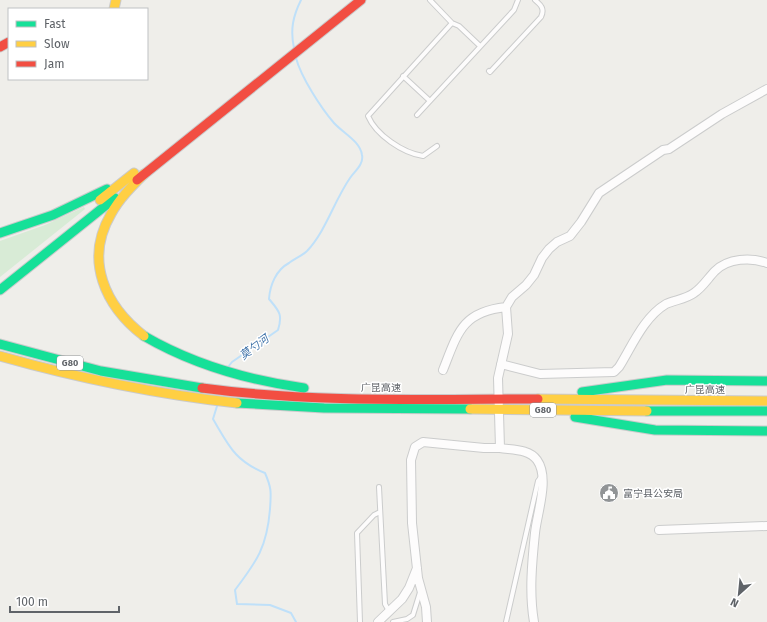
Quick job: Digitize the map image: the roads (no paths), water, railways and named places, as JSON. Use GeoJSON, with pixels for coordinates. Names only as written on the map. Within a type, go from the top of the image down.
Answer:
{"type":"FeatureCollection","features":[{"type":"Feature","properties":{"kind":"main road"},"geometry":{"type":"LineString","coordinates":[[0,290],[142,172],[315,32],[349,0]]}},
{"type":"Feature","properties":{"kind":"main road"},"geometry":{"type":"LineString","coordinates":[[315,32],[362,0]]}},
{"type":"Feature","properties":{"kind":"main road"},"geometry":{"type":"LineString","coordinates":[[0,233],[33,223],[67,209],[142,172]]}},
{"type":"Feature","properties":{"kind":"main road"},"geometry":{"type":"LineString","coordinates":[[0,281],[142,172]]}},
{"type":"Feature","properties":{"kind":"main road"},"geometry":{"type":"LineString","coordinates":[[142,172],[117,202],[107,219],[100,244],[99,269],[108,298],[120,314],[134,328],[170,349],[198,362],[238,376],[318,393]]}},
{"type":"Feature","properties":{"kind":"main road","name":"广昆高速"},"geometry":{"type":"LineString","coordinates":[[0,344],[57,360],[141,378],[238,392],[466,398],[767,401]]}},
{"type":"Feature","properties":{"kind":"main road","name":"G80"},"geometry":{"type":"LineString","coordinates":[[0,356],[85,378],[140,389],[229,402],[318,408],[767,411]]}},
{"type":"Feature","properties":{"kind":"main road"},"geometry":{"type":"LineString","coordinates":[[534,399],[667,380],[767,381]]}},
{"type":"Feature","properties":{"kind":"main road"},"geometry":{"type":"LineString","coordinates":[[534,410],[655,430],[767,431]]}},
{"type":"Feature","properties":{"kind":"street"},"geometry":{"type":"LineString","coordinates":[[500,448],[498,378],[508,334],[506,307],[512,297],[526,285],[534,275],[542,258],[549,249],[557,242],[570,236],[581,222],[598,193],[663,150],[669,149],[722,114],[767,89]]}},
{"type":"Feature","properties":{"kind":"street"},"geometry":{"type":"LineString","coordinates":[[501,364],[535,373],[614,372],[619,368],[643,328],[659,310],[667,304],[685,299],[695,293],[722,266],[746,259],[767,263]]}},
{"type":"Feature","properties":{"kind":"street"},"geometry":{"type":"LineString","coordinates":[[443,370],[458,335],[468,320],[477,313],[490,309],[506,307]]}},
{"type":"Feature","properties":{"kind":"street"},"geometry":{"type":"LineString","coordinates":[[427,622],[426,607],[417,567],[412,523],[410,460],[415,447],[420,443],[427,442],[465,447],[500,448],[523,451],[532,456],[540,465],[542,493],[535,531],[531,593],[534,622]]}},
{"type":"Feature","properties":{"kind":"street"},"geometry":{"type":"LineString","coordinates":[[659,530],[767,526]]}},
{"type":"Feature","properties":{"kind":"street"},"geometry":{"type":"LineString","coordinates":[[378,622],[402,599],[409,588],[417,567]]}},
{"type":"Feature","properties":{"kind":"lane"},"geometry":{"type":"LineString","coordinates":[[430,0],[452,23],[459,26],[480,46]]}},
{"type":"Feature","properties":{"kind":"lane"},"geometry":{"type":"LineString","coordinates":[[417,115],[514,10],[518,0]]}},
{"type":"Feature","properties":{"kind":"lane"},"geometry":{"type":"LineString","coordinates":[[489,71],[490,72],[541,17],[543,11],[542,7],[535,0]]}},
{"type":"Feature","properties":{"kind":"lane"},"geometry":{"type":"LineString","coordinates":[[437,146],[423,156],[403,149],[381,133],[368,118],[370,112],[452,23]]}},
{"type":"Feature","properties":{"kind":"lane"},"geometry":{"type":"LineString","coordinates":[[403,76],[430,101]]}},
{"type":"Feature","properties":{"kind":"lane"},"geometry":{"type":"LineString","coordinates":[[506,622],[538,481],[542,477]]}},
{"type":"Feature","properties":{"kind":"lane"},"geometry":{"type":"LineString","coordinates":[[379,487],[385,604],[389,611]]}},
{"type":"Feature","properties":{"kind":"lane"},"geometry":{"type":"LineString","coordinates":[[360,622],[356,533],[374,515],[380,512]]}},
{"type":"Feature","properties":{"kind":"lane"},"geometry":{"type":"LineString","coordinates":[[394,622],[407,620],[412,616],[417,596],[421,588]]}},
{"type":"Feature","properties":{"kind":"waterway","name":"莫勺河"},"geometry":{"type":"LineString","coordinates":[[294,48],[292,35],[293,23],[301,0]]}},
{"type":"Feature","properties":{"kind":"waterway","name":"莫勺河"},"geometry":{"type":"LineString","coordinates":[[228,367],[232,362],[278,330],[280,316],[269,299],[274,278],[284,266],[305,253],[314,243],[344,187],[362,161],[361,150],[355,141],[338,127],[323,109],[302,74],[296,58]]}},
{"type":"Feature","properties":{"kind":"waterway","name":"莫勺河"},"geometry":{"type":"LineString","coordinates":[[217,406],[213,419],[224,437],[240,458],[246,463],[265,473],[270,491],[269,522],[266,534],[260,553],[235,590],[237,604],[270,605],[291,613],[296,622]]}},
{"type":"Feature","properties":{"kind":"place","name":"富宁县公安局"},"geometry":{"type":"Point","coordinates":[609,493]}}]}
